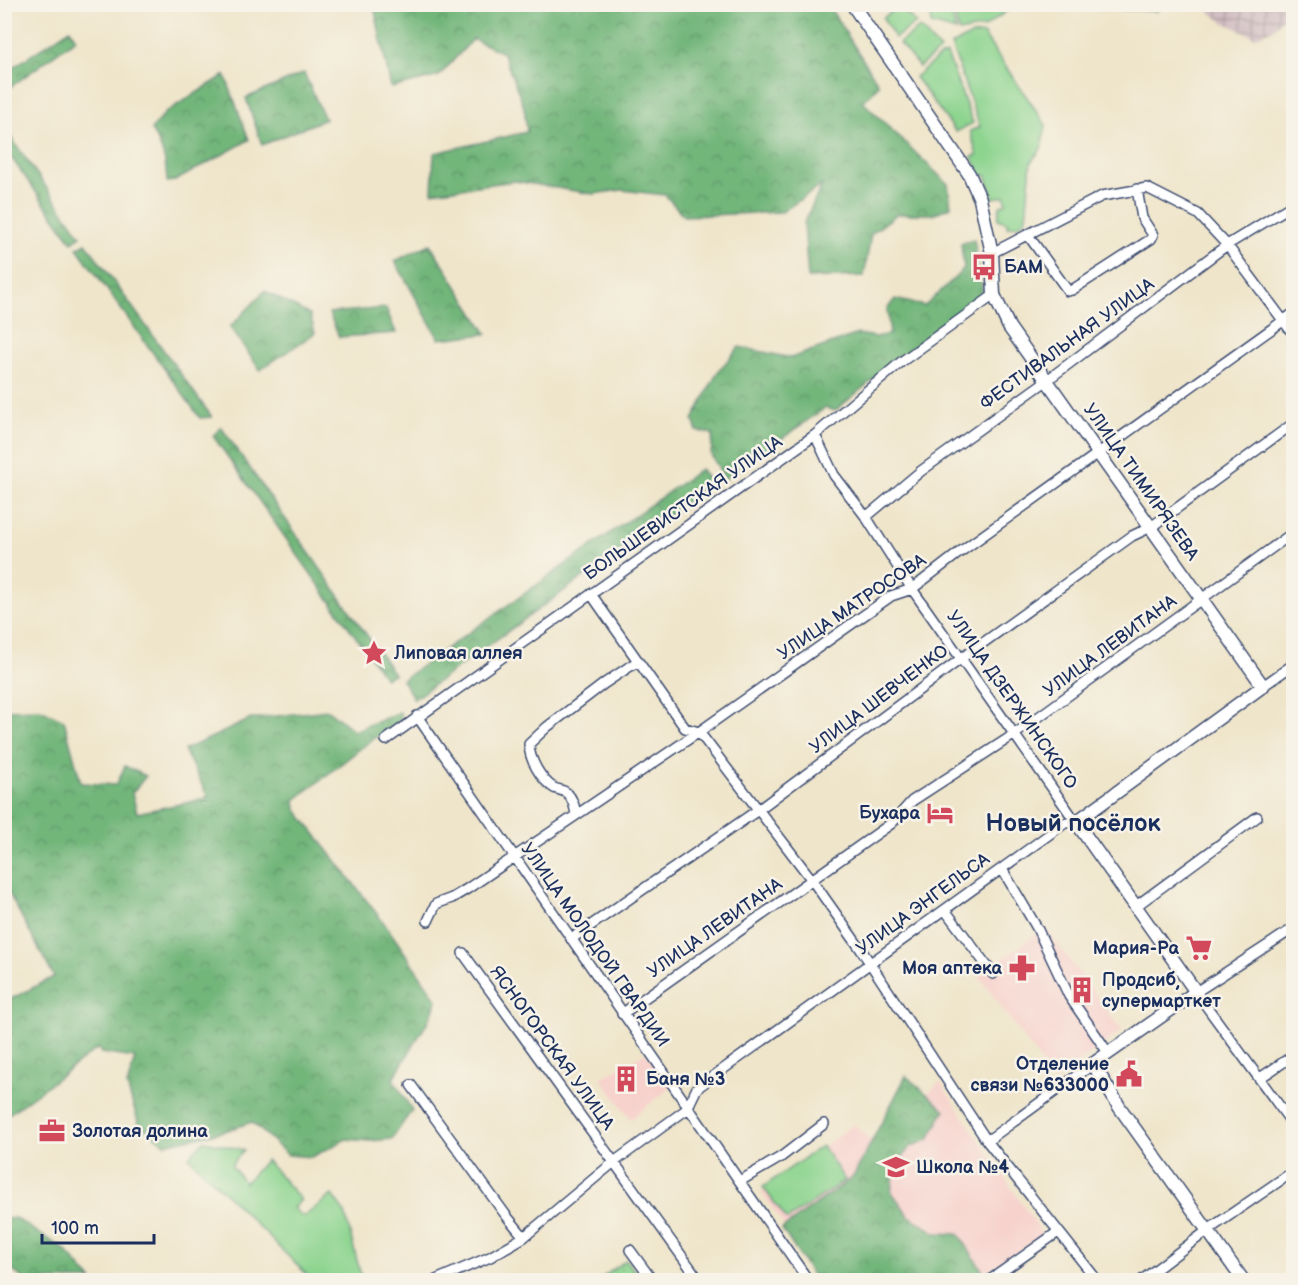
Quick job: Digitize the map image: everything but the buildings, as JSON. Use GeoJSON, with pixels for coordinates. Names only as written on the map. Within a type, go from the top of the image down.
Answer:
{"type":"FeatureCollection","features":[{"type":"Feature","properties":{"kind":"street"},"geometry":{"type":"LineString","coordinates":[[852,4],[969,174],[980,200],[992,253],[994,296]]}},
{"type":"Feature","properties":{"kind":"street"},"geometry":{"type":"LineString","coordinates":[[992,253],[1102,196],[1147,188],[1198,214],[1227,245],[1293,335]]}},
{"type":"Feature","properties":{"kind":"street"},"geometry":{"type":"LineString","coordinates":[[1028,235],[1068,291],[1072,290],[1151,239],[1153,235],[1142,218],[1137,189]]}},
{"type":"Feature","properties":{"kind":"street","name":"ФЕСТИВАЛЬНАЯ УЛИЦА"},"geometry":{"type":"LineString","coordinates":[[866,518],[921,471],[1046,381],[1227,245],[1293,204]]}},
{"type":"Feature","properties":{"kind":"street","name":"УЛИЦА ТИМИРЯЗЕВА"},"geometry":{"type":"LineString","coordinates":[[994,296],[1009,327],[1046,381],[1263,686]]}},
{"type":"Feature","properties":{"kind":"street","name":"БОЛЬШЕВИСТСКАЯ УЛИЦА"},"geometry":{"type":"LineString","coordinates":[[386,740],[815,435],[901,362],[994,296]]}},
{"type":"Feature","properties":{"kind":"street","name":"УЛИЦА МАТРОСОВА"},"geometry":{"type":"LineString","coordinates":[[428,921],[436,904],[459,894],[699,732],[891,596],[912,589],[960,552],[1293,313]]}},
{"type":"Feature","properties":{"kind":"street","name":"УЛИЦА ШЕВЧЕНКО"},"geometry":{"type":"LineString","coordinates":[[571,939],[758,810],[962,658],[1132,536],[1151,527],[1293,423]]}},
{"type":"Feature","properties":{"kind":"street","name":"УЛИЦА ДЗЕРЖИНСКОГО"},"geometry":{"type":"LineString","coordinates":[[815,435],[834,475],[866,518],[912,589],[1293,1126]]}},
{"type":"Feature","properties":{"kind":"street","name":"УЛИЦА ЛЕВИТАНА"},"geometry":{"type":"LineString","coordinates":[[622,1014],[892,823],[912,801],[1015,734],[1293,532]]}},
{"type":"Feature","properties":{"kind":"street"},"geometry":{"type":"LineString","coordinates":[[591,594],[685,728],[699,732],[812,880],[871,964],[987,1141],[1096,1281]]}},
{"type":"Feature","properties":{"kind":"street"},"geometry":{"type":"LineString","coordinates":[[576,815],[571,799],[565,791],[555,788],[545,780],[529,753],[529,744],[535,736],[638,661]]}},
{"type":"Feature","properties":{"kind":"street","name":"УЛИЦА ЭНГЕЛЬСА"},"geometry":{"type":"LineString","coordinates":[[436,1281],[490,1257],[524,1237],[614,1162],[687,1109],[697,1088],[1065,823],[1076,822],[1293,664]]}},
{"type":"Feature","properties":{"kind":"street","name":"УЛИЦА МОЛОДОЙ ГВАРДИИ"},"geometry":{"type":"LineString","coordinates":[[417,716],[808,1281]]}},
{"type":"Feature","properties":{"kind":"street"},"geometry":{"type":"LineString","coordinates":[[1136,906],[1257,817]]}},
{"type":"Feature","properties":{"kind":"street"},"geometry":{"type":"LineString","coordinates":[[1002,869],[1037,928],[1069,996],[1109,1054]]}},
{"type":"Feature","properties":{"kind":"street"},"geometry":{"type":"LineString","coordinates":[[945,910],[993,974]]}},
{"type":"Feature","properties":{"kind":"street"},"geometry":{"type":"LineString","coordinates":[[987,1141],[1196,992],[1293,928]]}},
{"type":"Feature","properties":{"kind":"street","name":"ЯСНОГОРСКАЯ УЛИЦА"},"geometry":{"type":"LineString","coordinates":[[464,953],[699,1281]]}},
{"type":"Feature","properties":{"kind":"street"},"geometry":{"type":"LineString","coordinates":[[1260,1078],[1293,1055]]}},
{"type":"Feature","properties":{"kind":"street"},"geometry":{"type":"LineString","coordinates":[[1093,1064],[1120,1108],[1244,1281]]}},
{"type":"Feature","properties":{"kind":"street"},"geometry":{"type":"LineString","coordinates":[[411,1085],[524,1237]]}},
{"type":"Feature","properties":{"kind":"street"},"geometry":{"type":"LineString","coordinates":[[740,1181],[781,1157],[824,1124]]}},
{"type":"Feature","properties":{"kind":"street"},"geometry":{"type":"LineString","coordinates":[[1142,1281],[1208,1230],[1293,1172]]}},
{"type":"Feature","properties":{"kind":"street"},"geometry":{"type":"LineString","coordinates":[[990,1281],[1058,1232]]}},
{"type":"Feature","properties":{"kind":"street"},"geometry":{"type":"LineString","coordinates":[[630,1250],[652,1281]]}},
{"type":"Feature","properties":{"kind":"shaded area"},"geometry":{"type":"Polygon","coordinates":[[[1200,5],[1293,5],[1293,29],[1284,17],[1273,29],[1255,37],[1223,22],[1200,5]]]}},
{"type":"Feature","properties":{"kind":"shaded area"},"geometry":{"type":"Polygon","coordinates":[[[1045,928],[1122,1030],[1055,1081],[979,976],[1045,928]]]}},
{"type":"Feature","properties":{"kind":"shaded area"},"geometry":{"type":"Polygon","coordinates":[[[645,1053],[672,1086],[631,1119],[601,1078],[645,1053]]]}},
{"type":"Feature","properties":{"kind":"shaded area","name":"Школа №4"},"geometry":{"type":"Polygon","coordinates":[[[940,1082],[1043,1235],[974,1280],[822,1280],[761,1192],[854,1124],[873,1143],[940,1082]]]}},
{"type":"Feature","properties":{"kind":"green space"},"geometry":{"type":"Polygon","coordinates":[[[389,4],[620,4],[621,8],[629,4],[828,5],[879,85],[863,102],[948,184],[951,207],[933,214],[897,214],[871,234],[864,276],[808,278],[804,223],[822,185],[782,212],[684,216],[665,195],[622,190],[593,194],[515,181],[432,192],[434,153],[527,132],[524,107],[503,53],[473,39],[439,76],[391,88],[375,11],[389,4]]]}},
{"type":"Feature","properties":{"kind":"green space"},"geometry":{"type":"Polygon","coordinates":[[[931,5],[949,5],[956,31],[931,24],[931,5]]]}},
{"type":"Feature","properties":{"kind":"green space"},"geometry":{"type":"Polygon","coordinates":[[[952,5],[1009,5],[1009,9],[985,27],[959,32],[952,5]]]}},
{"type":"Feature","properties":{"kind":"green space"},"geometry":{"type":"Polygon","coordinates":[[[1079,5],[1162,5],[1157,11],[1082,8],[1079,5]]]}},
{"type":"Feature","properties":{"kind":"green space"},"geometry":{"type":"Polygon","coordinates":[[[899,6],[916,23],[895,38],[883,18],[899,6]]]}},
{"type":"Feature","properties":{"kind":"green space"},"geometry":{"type":"Polygon","coordinates":[[[920,28],[940,50],[919,67],[899,43],[920,28]]]}},
{"type":"Feature","properties":{"kind":"green space"},"geometry":{"type":"Polygon","coordinates":[[[70,29],[76,39],[5,91],[5,73],[70,29]]]}},
{"type":"Feature","properties":{"kind":"green space"},"geometry":{"type":"Polygon","coordinates":[[[983,34],[1046,125],[1041,149],[1031,162],[1026,218],[1019,225],[1007,227],[1008,223],[998,219],[1000,206],[1006,203],[1005,196],[993,198],[986,175],[982,176],[972,157],[977,155],[970,131],[980,127],[951,45],[972,35],[983,34]]]}},
{"type":"Feature","properties":{"kind":"green space"},"geometry":{"type":"Polygon","coordinates":[[[947,54],[973,123],[956,132],[915,77],[940,56],[947,54]]]}},
{"type":"Feature","properties":{"kind":"green space"},"geometry":{"type":"Polygon","coordinates":[[[304,73],[325,119],[262,145],[246,98],[304,73]]]}},
{"type":"Feature","properties":{"kind":"green space"},"geometry":{"type":"Polygon","coordinates":[[[225,75],[249,140],[175,181],[167,182],[163,154],[151,130],[166,112],[225,75]]]}},
{"type":"Feature","properties":{"kind":"green space"},"geometry":{"type":"Polygon","coordinates":[[[4,128],[81,236],[72,242],[5,149],[4,128]]]}},
{"type":"Feature","properties":{"kind":"green space"},"geometry":{"type":"Polygon","coordinates":[[[974,239],[983,294],[909,350],[835,411],[825,408],[725,479],[711,455],[713,434],[697,431],[693,420],[717,373],[739,347],[791,358],[858,334],[876,337],[890,334],[887,309],[895,299],[925,306],[964,269],[961,244],[974,239]]]}},
{"type":"Feature","properties":{"kind":"green space"},"geometry":{"type":"Polygon","coordinates":[[[86,243],[212,417],[200,418],[77,248],[86,243]]]}},
{"type":"Feature","properties":{"kind":"green space"},"geometry":{"type":"Polygon","coordinates":[[[430,244],[487,334],[439,339],[395,261],[430,244]]]}},
{"type":"Feature","properties":{"kind":"green space"},"geometry":{"type":"Polygon","coordinates":[[[265,291],[310,315],[315,333],[260,370],[230,327],[265,291]]]}},
{"type":"Feature","properties":{"kind":"green space"},"geometry":{"type":"Polygon","coordinates":[[[386,308],[396,333],[339,337],[329,313],[386,308]]]}},
{"type":"Feature","properties":{"kind":"green space"},"geometry":{"type":"Polygon","coordinates":[[[221,427],[394,674],[385,678],[213,436],[221,427]]]}},
{"type":"Feature","properties":{"kind":"green space"},"geometry":{"type":"Polygon","coordinates":[[[701,469],[711,485],[414,699],[402,680],[701,469]]]}},
{"type":"Feature","properties":{"kind":"green space"},"geometry":{"type":"Polygon","coordinates":[[[40,709],[64,720],[81,783],[116,785],[125,766],[146,776],[132,793],[137,813],[209,798],[184,750],[251,719],[328,710],[354,731],[400,712],[401,720],[295,800],[296,809],[387,927],[437,1000],[430,1018],[393,1079],[412,1110],[392,1139],[370,1141],[346,1139],[312,1157],[288,1155],[252,1122],[225,1131],[165,1144],[139,1124],[127,1086],[135,1058],[101,1053],[98,1048],[5,1117],[5,998],[7,1001],[54,977],[5,886],[5,710],[40,709]]]}},
{"type":"Feature","properties":{"kind":"green space"},"geometry":{"type":"Polygon","coordinates":[[[906,1076],[945,1110],[928,1140],[910,1147],[896,1165],[891,1191],[909,1216],[936,1233],[959,1234],[987,1278],[983,1280],[815,1280],[782,1229],[853,1177],[906,1076]]]}},
{"type":"Feature","properties":{"kind":"green space"},"geometry":{"type":"Polygon","coordinates":[[[204,1141],[244,1150],[231,1165],[245,1183],[266,1160],[301,1200],[293,1208],[303,1217],[332,1195],[345,1213],[362,1280],[312,1280],[189,1157],[204,1141]]]}},
{"type":"Feature","properties":{"kind":"green space"},"geometry":{"type":"Polygon","coordinates":[[[822,1146],[845,1180],[787,1220],[763,1187],[822,1146]]]}},
{"type":"Feature","properties":{"kind":"green space"},"geometry":{"type":"Polygon","coordinates":[[[5,1218],[15,1218],[65,1250],[92,1280],[25,1280],[7,1266],[5,1267],[5,1218]]]}},
{"type":"Feature","properties":{"kind":"green space"},"geometry":{"type":"Polygon","coordinates":[[[626,1260],[636,1273],[625,1280],[599,1280],[626,1260]]]}},
{"type":"Feature","properties":{"kind":"place","name":"БАМ"},"geometry":{"type":"Point","coordinates":[984,267]}},
{"type":"Feature","properties":{"kind":"place","name":"Липовая аллея"},"geometry":{"type":"Point","coordinates":[374,653]}},
{"type":"Feature","properties":{"kind":"place","name":"Бухара"},"geometry":{"type":"Point","coordinates":[940,813]}},
{"type":"Feature","properties":{"kind":"place","name":"Мария-Ра"},"geometry":{"type":"Point","coordinates":[1199,948]}},
{"type":"Feature","properties":{"kind":"place","name":"Моя аптека"},"geometry":{"type":"Point","coordinates":[1022,968]}},
{"type":"Feature","properties":{"kind":"place","name":"Продсиб, супермарткет"},"geometry":{"type":"Point","coordinates":[1082,990]}},
{"type":"Feature","properties":{"kind":"place","name":"Отделение связи №633000"},"geometry":{"type":"Point","coordinates":[1129,1074]}},
{"type":"Feature","properties":{"kind":"place","name":"Баня №3"},"geometry":{"type":"Point","coordinates":[626,1079]}},
{"type":"Feature","properties":{"kind":"place","name":"Золотая долина"},"geometry":{"type":"Point","coordinates":[52,1131]}},
{"type":"Feature","properties":{"kind":"place","name":"Школа №4"},"geometry":{"type":"Point","coordinates":[896,1167]}},
{"type":"Feature","properties":{"kind":"district","name":"Новый посёлок"},"geometry":{"type":"Point","coordinates":[1073,823]}}]}
